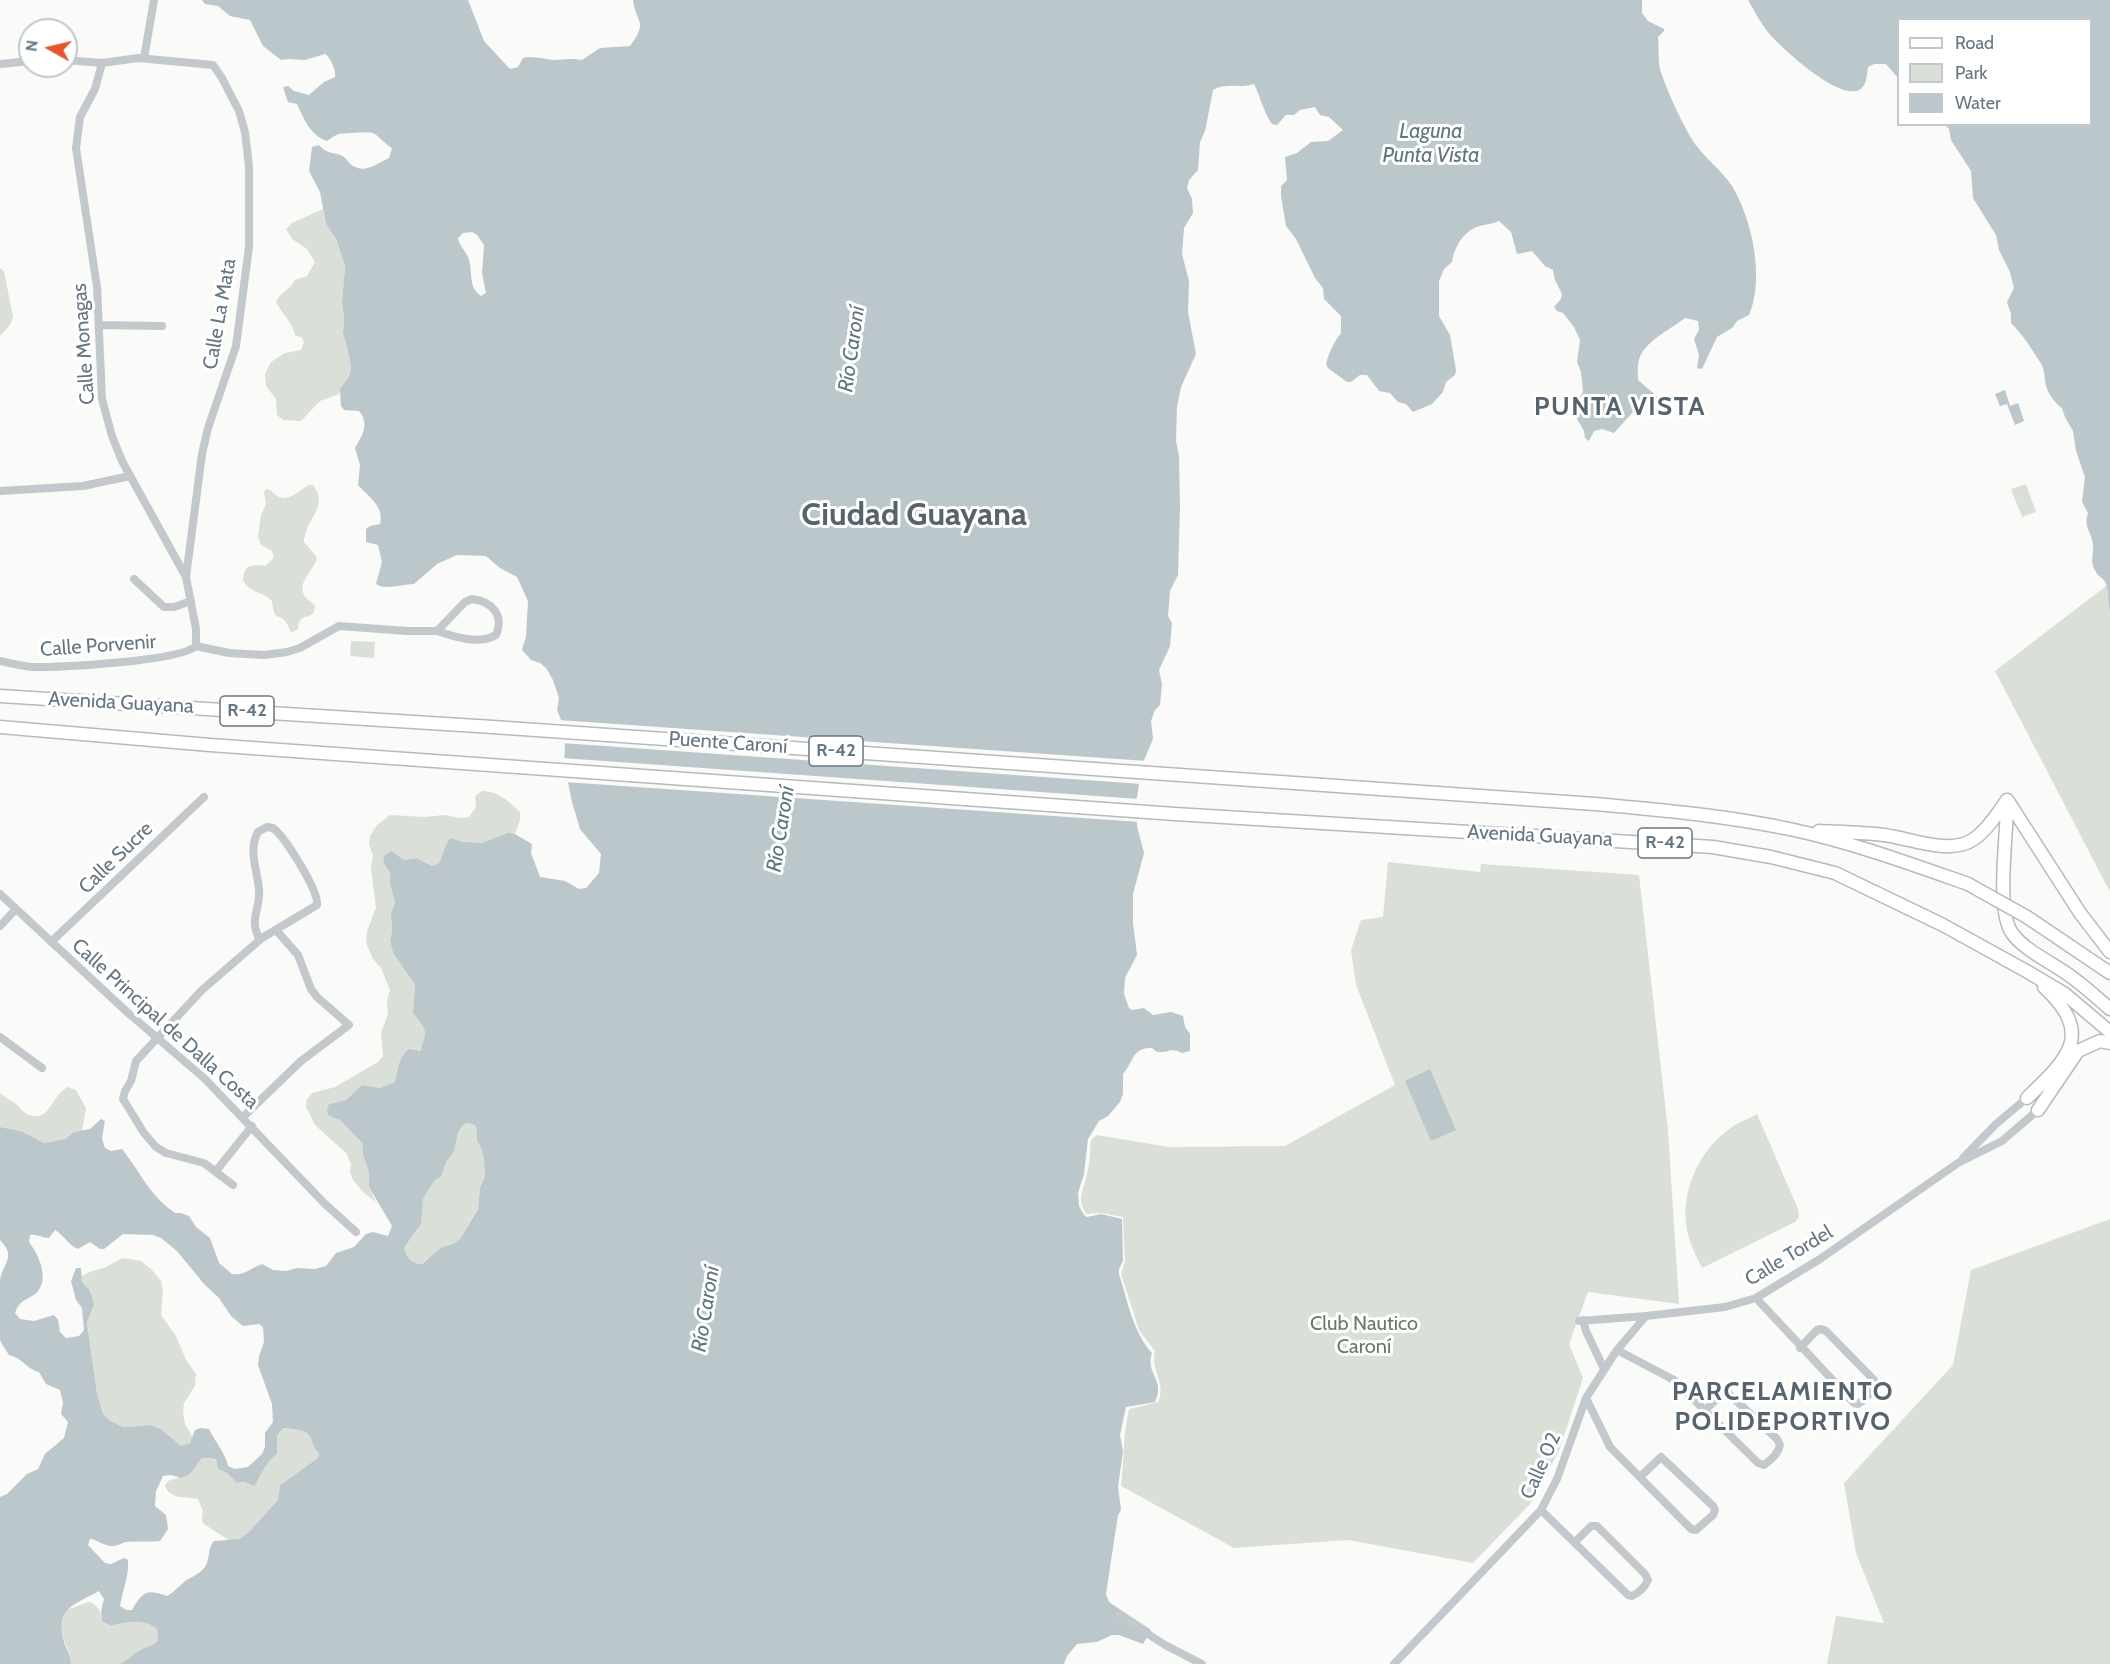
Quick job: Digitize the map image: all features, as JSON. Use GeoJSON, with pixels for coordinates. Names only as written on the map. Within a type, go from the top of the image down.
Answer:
{"type":"FeatureCollection","features":[{"type":"Feature","properties":{"kind":"main road","name":"Avenida Guayana"},"geometry":{"type":"LineString","coordinates":[[0,696],[493,727]]}},
{"type":"Feature","properties":{"kind":"main road","name":"Avenida Guayana"},"geometry":{"type":"LineString","coordinates":[[0,727],[492,765]]}},
{"type":"Feature","properties":{"kind":"main road","name":"Puente Caroní"},"geometry":{"type":"LineString","coordinates":[[493,727],[1178,774]]}},
{"type":"Feature","properties":{"kind":"main road","name":"Puente Caroní"},"geometry":{"type":"LineString","coordinates":[[492,765],[1175,814]]}},
{"type":"Feature","properties":{"kind":"main road","name":"Avenida Guayana"},"geometry":{"type":"LineString","coordinates":[[1178,774],[1595,804],[1713,815],[1793,830],[1856,845],[1968,884],[2027,917],[2110,974]]}},
{"type":"Feature","properties":{"kind":"main road"},"geometry":{"type":"LineString","coordinates":[[1793,830],[1886,835],[1933,845],[1955,845],[1974,840],[2007,800]]}},
{"type":"Feature","properties":{"kind":"main road"},"geometry":{"type":"LineString","coordinates":[[2007,800],[2080,913],[2110,952]]}},
{"type":"Feature","properties":{"kind":"main road"},"geometry":{"type":"LineString","coordinates":[[2007,800],[2004,913],[2011,933],[2110,1009]]}},
{"type":"Feature","properties":{"kind":"main road","name":"Avenida Guayana"},"geometry":{"type":"LineString","coordinates":[[1175,814],[1498,835],[1641,841],[1713,847],[1771,857],[1835,873],[1943,925],[2065,994],[2110,1032]]}},
{"type":"Feature","properties":{"kind":"main road"},"geometry":{"type":"LineString","coordinates":[[2027,1098],[2060,1065],[2071,1039],[2072,1025],[2060,1002],[2028,972]]}},
{"type":"Feature","properties":{"kind":"main road"},"geometry":{"type":"LineString","coordinates":[[2038,1110],[2078,1051],[2100,1041],[2110,1043]]}},
{"type":"Feature","properties":{"kind":"street"},"geometry":{"type":"LineString","coordinates":[[78,61],[102,63],[144,58],[154,0]]}},
{"type":"Feature","properties":{"kind":"street","name":"Calle La Mata"},"geometry":{"type":"LineString","coordinates":[[144,58],[171,62],[208,63],[216,67],[239,111],[245,132],[249,174],[249,247],[236,346],[202,454],[186,577]]}},
{"type":"Feature","properties":{"kind":"street"},"geometry":{"type":"LineString","coordinates":[[0,64],[18,62]]}},
{"type":"Feature","properties":{"kind":"street","name":"Calle Monagas"},"geometry":{"type":"LineString","coordinates":[[102,63],[95,88],[80,117],[76,148],[95,271],[104,407],[112,436],[129,476],[186,577],[196,646]]}},
{"type":"Feature","properties":{"kind":"street"},"geometry":{"type":"LineString","coordinates":[[99,325],[162,326]]}},
{"type":"Feature","properties":{"kind":"street"},"geometry":{"type":"LineString","coordinates":[[0,491],[75,487],[110,482],[129,476]]}},
{"type":"Feature","properties":{"kind":"street"},"geometry":{"type":"LineString","coordinates":[[134,579],[164,607],[174,607],[191,601]]}},
{"type":"Feature","properties":{"kind":"street"},"geometry":{"type":"LineString","coordinates":[[196,646],[229,653],[264,655],[287,652],[300,648],[339,626],[407,631],[437,630],[469,639],[490,638],[496,635],[499,620],[491,605],[482,600],[472,599],[465,602],[437,630]]}},
{"type":"Feature","properties":{"kind":"street","name":"Calle Porvenir"},"geometry":{"type":"LineString","coordinates":[[0,661],[38,667],[127,661],[171,656],[192,650],[196,646]]}},
{"type":"Feature","properties":{"kind":"street","name":"Calle Sucre"},"geometry":{"type":"LineString","coordinates":[[51,942],[204,797]]}},
{"type":"Feature","properties":{"kind":"street"},"geometry":{"type":"LineString","coordinates":[[233,1185],[216,1171],[197,1160],[166,1154],[156,1147],[144,1133],[123,1099],[131,1082],[136,1061],[202,990],[260,940],[317,905],[316,896],[292,851],[273,828],[267,827],[258,832],[255,838],[253,856],[259,890],[254,922],[260,940]]}},
{"type":"Feature","properties":{"kind":"street","name":"Calle Principal de Dalla Costa"},"geometry":{"type":"LineString","coordinates":[[0,894],[204,1078],[325,1204],[356,1232]]}},
{"type":"Feature","properties":{"kind":"street"},"geometry":{"type":"LineString","coordinates":[[0,926],[16,909]]}},
{"type":"Feature","properties":{"kind":"street"},"geometry":{"type":"LineString","coordinates":[[243,1118],[300,1061],[349,1025],[317,997],[311,989],[298,955],[276,930]]}},
{"type":"Feature","properties":{"kind":"street"},"geometry":{"type":"LineString","coordinates":[[0,1037],[42,1068]]}},
{"type":"Feature","properties":{"kind":"street","name":"Calle Tordel"},"geometry":{"type":"LineString","coordinates":[[1958,1163],[1996,1124],[2027,1098]]}},
{"type":"Feature","properties":{"kind":"street","name":"Calle Tordel"},"geometry":{"type":"LineString","coordinates":[[1604,1369],[1581,1321],[1725,1307],[1755,1298],[1820,1259],[1958,1163],[2002,1141],[2038,1110]]}},
{"type":"Feature","properties":{"kind":"street"},"geometry":{"type":"LineString","coordinates":[[216,1171],[252,1126]]}},
{"type":"Feature","properties":{"kind":"street"},"geometry":{"type":"LineString","coordinates":[[1755,1298],[1800,1348],[1854,1403],[1861,1402],[1874,1389],[1874,1380],[1826,1331],[1817,1330],[1800,1348]]}},
{"type":"Feature","properties":{"kind":"street","name":"Calle 02"},"geometry":{"type":"LineString","coordinates":[[1394,1664],[1541,1510],[1557,1479],[1586,1398],[1617,1350],[1646,1316]]}},
{"type":"Feature","properties":{"kind":"street"},"geometry":{"type":"LineString","coordinates":[[1617,1350],[1674,1380],[1758,1463],[1764,1464],[1769,1461],[1779,1450],[1780,1445],[1777,1439],[1729,1394],[1724,1392],[1720,1394],[1705,1410]]}},
{"type":"Feature","properties":{"kind":"street"},"geometry":{"type":"LineString","coordinates":[[1586,1398],[1610,1447],[1691,1529],[1696,1530],[1713,1515],[1715,1510],[1713,1506],[1661,1457],[1641,1476]]}},
{"type":"Feature","properties":{"kind":"street"},"geometry":{"type":"LineString","coordinates":[[1541,1510],[1628,1595],[1637,1594],[1648,1580],[1645,1574],[1597,1527],[1591,1526],[1575,1542]]}},
{"type":"Feature","properties":{"kind":"street"},"geometry":{"type":"LineString","coordinates":[[1119,1615],[1165,1645],[1202,1664]]}},
{"type":"Feature","properties":{"kind":"green space"},"geometry":{"type":"Polygon","coordinates":[[[323,209],[326,224],[336,239],[345,266],[342,303],[343,333],[351,371],[339,394],[320,401],[301,421],[283,420],[277,415],[276,399],[266,386],[265,374],[271,362],[285,353],[301,350],[304,342],[302,338],[295,335],[292,326],[276,302],[295,280],[307,276],[315,262],[307,249],[292,239],[286,229],[292,223],[323,209]]]}},
{"type":"Feature","properties":{"kind":"green space"},"geometry":{"type":"Polygon","coordinates":[[[0,268],[4,271],[13,317],[10,325],[0,336],[0,268]]]}},
{"type":"Feature","properties":{"kind":"green space"},"geometry":{"type":"Polygon","coordinates":[[[2026,484],[2036,512],[2022,517],[2011,489],[2026,484]]]}},
{"type":"Feature","properties":{"kind":"green space"},"geometry":{"type":"Polygon","coordinates":[[[313,485],[319,500],[304,542],[317,557],[302,588],[307,599],[315,606],[313,614],[301,620],[298,629],[291,633],[284,620],[274,613],[272,601],[252,590],[243,580],[247,568],[256,565],[265,566],[274,558],[272,551],[261,545],[258,537],[261,515],[266,504],[264,492],[266,489],[279,497],[287,498],[313,485]]]}},
{"type":"Feature","properties":{"kind":"green space"},"geometry":{"type":"Polygon","coordinates":[[[2110,583],[2110,892],[1995,671],[2110,583]]]}},
{"type":"Feature","properties":{"kind":"green space"},"geometry":{"type":"Polygon","coordinates":[[[351,641],[375,642],[374,658],[350,656],[351,641]]]}},
{"type":"Feature","properties":{"kind":"green space"},"geometry":{"type":"Polygon","coordinates":[[[482,791],[499,795],[520,812],[515,834],[481,843],[469,843],[450,838],[439,863],[432,866],[417,858],[404,860],[391,852],[383,862],[390,873],[390,884],[395,903],[391,915],[390,940],[393,953],[415,985],[413,1013],[426,1028],[426,1040],[418,1052],[397,1069],[395,1082],[380,1088],[362,1085],[346,1100],[329,1104],[329,1116],[340,1120],[362,1143],[363,1155],[369,1172],[369,1187],[376,1202],[353,1180],[350,1172],[351,1164],[346,1153],[315,1125],[306,1107],[307,1099],[312,1093],[335,1087],[378,1062],[383,1056],[381,1033],[388,1014],[387,1001],[390,990],[381,968],[373,959],[366,943],[367,931],[376,908],[370,836],[377,825],[390,815],[469,817],[476,807],[475,796],[482,791]]]}},
{"type":"Feature","properties":{"kind":"green space","name":"Club Nautico Caroní"},"geometry":{"type":"Polygon","coordinates":[[[1388,862],[1480,872],[1481,864],[1639,875],[1668,1130],[1679,1304],[1588,1292],[1569,1344],[1583,1378],[1559,1451],[1531,1503],[1473,1563],[1348,1540],[1234,1548],[1121,1486],[1129,1409],[1158,1402],[1161,1389],[1155,1365],[1155,1351],[1139,1330],[1121,1274],[1125,1261],[1123,1217],[1101,1213],[1086,1214],[1082,1203],[1091,1140],[1097,1135],[1169,1147],[1285,1146],[1395,1085],[1356,985],[1351,950],[1361,920],[1383,917],[1388,862]]]}},
{"type":"Feature","properties":{"kind":"green space"},"geometry":{"type":"Polygon","coordinates":[[[68,1087],[76,1090],[86,1108],[82,1131],[74,1132],[65,1139],[44,1143],[21,1131],[0,1127],[0,1093],[26,1113],[35,1116],[45,1112],[57,1096],[68,1087]]]}},
{"type":"Feature","properties":{"kind":"green space"},"geometry":{"type":"Polygon","coordinates":[[[1757,1114],[1798,1209],[1799,1217],[1795,1222],[1702,1268],[1690,1241],[1686,1224],[1687,1196],[1691,1183],[1703,1157],[1711,1146],[1735,1125],[1757,1114]]]}},
{"type":"Feature","properties":{"kind":"green space"},"geometry":{"type":"Polygon","coordinates":[[[470,1123],[476,1126],[477,1141],[484,1161],[485,1176],[480,1188],[478,1208],[460,1239],[440,1248],[421,1264],[415,1263],[408,1257],[404,1248],[419,1227],[423,1199],[434,1181],[441,1176],[464,1124],[470,1123]]]}},
{"type":"Feature","properties":{"kind":"green space"},"geometry":{"type":"Polygon","coordinates":[[[2110,1219],[2110,1664],[1827,1664],[1836,1616],[1884,1623],[1856,1553],[1844,1483],[1953,1365],[1971,1270],[2110,1219]]]}},
{"type":"Feature","properties":{"kind":"green space"},"geometry":{"type":"Polygon","coordinates":[[[124,1258],[141,1261],[161,1281],[163,1290],[161,1315],[176,1336],[186,1360],[196,1374],[195,1386],[184,1403],[183,1412],[185,1424],[193,1438],[189,1444],[181,1447],[161,1429],[151,1425],[123,1427],[110,1422],[103,1414],[97,1394],[87,1321],[89,1289],[82,1282],[82,1276],[124,1258]]]}},
{"type":"Feature","properties":{"kind":"green space"},"geometry":{"type":"Polygon","coordinates":[[[283,1428],[307,1433],[319,1453],[318,1458],[280,1485],[278,1500],[248,1533],[239,1539],[230,1541],[204,1524],[203,1511],[198,1499],[171,1494],[165,1486],[168,1481],[190,1474],[202,1458],[212,1458],[216,1461],[218,1469],[227,1473],[237,1483],[255,1485],[267,1464],[276,1454],[277,1436],[283,1428]]]}},
{"type":"Feature","properties":{"kind":"green space"},"geometry":{"type":"Polygon","coordinates":[[[88,1602],[97,1607],[102,1621],[111,1626],[135,1622],[152,1625],[157,1628],[158,1640],[154,1645],[139,1650],[129,1660],[118,1664],[71,1664],[63,1638],[63,1618],[67,1610],[88,1602]]]}},
{"type":"Feature","properties":{"kind":"water"},"geometry":{"type":"Polygon","coordinates":[[[202,0],[468,0],[484,41],[510,69],[518,67],[523,58],[527,57],[582,60],[600,48],[630,46],[640,27],[633,0],[1642,0],[1642,13],[1648,21],[1664,29],[1658,37],[1659,65],[1671,97],[1695,144],[1732,186],[1745,215],[1756,267],[1754,300],[1749,315],[1737,321],[1732,328],[1717,337],[1702,369],[1697,368],[1699,355],[1694,339],[1699,330],[1698,321],[1685,318],[1651,342],[1639,360],[1638,380],[1660,399],[1662,404],[1642,402],[1614,433],[1602,429],[1594,431],[1589,441],[1585,438],[1584,431],[1573,412],[1583,391],[1581,372],[1577,362],[1580,340],[1574,327],[1563,313],[1554,307],[1562,294],[1553,270],[1545,266],[1532,251],[1517,254],[1511,232],[1499,221],[1475,228],[1465,235],[1455,250],[1452,262],[1444,269],[1439,281],[1439,316],[1450,335],[1456,370],[1455,375],[1446,382],[1443,392],[1432,404],[1413,412],[1406,404],[1398,402],[1390,393],[1379,391],[1367,375],[1360,375],[1351,382],[1347,382],[1328,368],[1326,364],[1329,355],[1341,333],[1341,316],[1324,299],[1323,288],[1315,278],[1296,239],[1286,226],[1281,186],[1287,180],[1285,157],[1297,153],[1311,142],[1328,141],[1343,130],[1329,117],[1320,115],[1315,107],[1300,110],[1294,115],[1286,115],[1277,125],[1272,124],[1254,84],[1223,86],[1213,90],[1205,131],[1200,142],[1198,170],[1189,180],[1187,188],[1192,199],[1193,213],[1184,228],[1182,254],[1189,281],[1188,312],[1196,354],[1181,387],[1177,407],[1176,441],[1179,456],[1180,506],[1178,575],[1170,591],[1168,616],[1172,623],[1170,646],[1159,670],[1162,684],[1160,705],[1155,710],[1151,721],[1153,739],[1142,765],[1136,803],[1137,826],[1144,853],[1133,894],[1133,923],[1137,955],[1125,978],[1124,994],[1132,1010],[1144,1008],[1153,1015],[1171,1012],[1183,1016],[1185,1027],[1190,1034],[1190,1051],[1158,1052],[1149,1048],[1136,1054],[1123,1074],[1123,1094],[1120,1102],[1108,1116],[1099,1121],[1088,1139],[1084,1174],[1078,1193],[1079,1206],[1087,1217],[1101,1214],[1122,1219],[1123,1261],[1119,1274],[1140,1336],[1152,1353],[1151,1367],[1158,1388],[1155,1402],[1126,1407],[1120,1435],[1123,1451],[1118,1487],[1121,1510],[1118,1515],[1106,1594],[1109,1602],[1151,1630],[1143,1644],[1119,1635],[1112,1635],[1097,1642],[1077,1644],[1067,1656],[1064,1664],[118,1664],[156,1642],[158,1640],[157,1629],[141,1622],[111,1626],[102,1621],[101,1611],[104,1599],[99,1591],[69,1609],[62,1622],[64,1642],[71,1664],[0,1664],[0,1497],[7,1494],[27,1474],[38,1469],[45,1454],[64,1438],[68,1422],[61,1414],[63,1403],[60,1390],[46,1384],[39,1372],[9,1355],[0,1339],[0,1282],[8,1252],[0,1240],[0,1127],[21,1131],[44,1143],[65,1139],[74,1132],[90,1129],[101,1119],[105,1121],[102,1138],[105,1148],[111,1151],[122,1149],[158,1199],[175,1213],[189,1216],[196,1227],[210,1238],[219,1263],[232,1274],[244,1273],[262,1264],[273,1270],[286,1271],[326,1266],[336,1253],[354,1247],[366,1234],[373,1232],[388,1236],[392,1226],[369,1187],[369,1172],[363,1155],[362,1143],[340,1120],[329,1116],[327,1110],[329,1104],[346,1100],[362,1085],[380,1088],[395,1082],[403,1056],[409,1049],[420,1051],[425,1034],[425,1030],[413,1013],[415,985],[393,953],[390,940],[391,914],[395,903],[390,884],[390,873],[383,862],[385,855],[391,851],[404,860],[417,858],[432,866],[439,863],[450,838],[482,843],[508,833],[515,834],[532,844],[531,853],[540,877],[565,881],[579,889],[586,888],[599,873],[601,854],[580,829],[572,802],[564,763],[562,722],[557,710],[559,698],[553,680],[546,668],[531,660],[522,650],[526,636],[528,601],[517,577],[500,568],[486,556],[457,555],[437,564],[414,584],[389,587],[376,584],[382,562],[378,545],[366,542],[366,529],[380,524],[381,518],[375,502],[358,485],[360,465],[355,448],[364,430],[364,421],[359,411],[344,410],[341,406],[340,389],[351,371],[343,333],[342,303],[345,266],[336,239],[326,224],[320,192],[309,171],[312,147],[319,145],[326,151],[344,157],[350,164],[360,169],[389,158],[392,148],[373,133],[339,134],[327,141],[316,135],[308,126],[297,104],[288,102],[283,87],[288,86],[294,91],[309,95],[324,82],[335,77],[334,68],[327,56],[325,54],[305,60],[281,60],[263,46],[250,20],[230,16],[218,6],[205,4],[202,0]],[[472,232],[463,233],[458,238],[469,260],[474,289],[481,296],[486,293],[482,273],[484,245],[472,232]],[[470,1123],[464,1124],[458,1133],[454,1151],[441,1176],[434,1181],[423,1199],[421,1224],[404,1248],[408,1257],[415,1263],[422,1264],[440,1248],[460,1239],[478,1209],[480,1188],[485,1176],[484,1160],[477,1141],[476,1126],[470,1123]],[[55,1230],[49,1238],[30,1235],[29,1242],[40,1261],[43,1275],[40,1289],[23,1301],[17,1309],[15,1313],[20,1319],[34,1321],[54,1315],[58,1320],[60,1332],[66,1338],[79,1336],[84,1330],[82,1308],[76,1300],[71,1281],[76,1268],[81,1268],[82,1282],[89,1289],[94,1304],[87,1322],[97,1394],[103,1414],[110,1421],[123,1427],[151,1425],[161,1429],[181,1446],[190,1443],[195,1430],[209,1429],[225,1456],[228,1466],[235,1469],[248,1467],[262,1454],[265,1447],[265,1433],[273,1422],[272,1404],[258,1365],[264,1342],[263,1327],[259,1324],[243,1326],[231,1316],[219,1298],[204,1284],[177,1251],[161,1238],[153,1235],[123,1234],[104,1249],[90,1242],[78,1249],[55,1230]],[[283,1428],[277,1436],[277,1454],[267,1464],[255,1486],[244,1482],[237,1483],[227,1473],[218,1469],[216,1460],[212,1458],[202,1458],[190,1474],[181,1478],[171,1475],[163,1476],[156,1491],[155,1506],[166,1515],[168,1529],[160,1541],[126,1542],[112,1546],[90,1539],[88,1545],[105,1563],[111,1564],[124,1558],[128,1560],[127,1578],[120,1606],[126,1610],[132,1610],[143,1595],[150,1592],[167,1596],[199,1573],[207,1563],[214,1541],[239,1539],[248,1533],[278,1500],[280,1485],[318,1458],[319,1453],[307,1433],[283,1428]]]}},
{"type":"Feature","properties":{"kind":"water"},"geometry":{"type":"Polygon","coordinates":[[[1748,0],[2110,0],[2110,610],[2107,585],[2093,565],[2093,545],[2087,526],[2088,513],[2082,502],[2085,477],[2076,451],[2073,431],[2062,408],[2048,391],[2041,364],[2011,323],[2007,302],[2014,288],[2010,272],[1999,250],[1996,235],[1973,198],[1971,171],[1951,140],[1949,129],[1946,126],[2092,126],[2092,18],[1897,18],[1897,77],[1886,64],[1874,64],[1868,67],[1864,85],[1856,91],[1844,90],[1814,73],[1785,49],[1759,20],[1748,0]]]}},
{"type":"Feature","properties":{"kind":"water"},"geometry":{"type":"Polygon","coordinates":[[[2005,390],[2010,406],[2018,403],[2024,421],[2015,425],[2007,404],[2000,406],[1995,394],[2005,390]]]}},
{"type":"Feature","properties":{"kind":"water"},"geometry":{"type":"Polygon","coordinates":[[[1430,1069],[1456,1130],[1431,1141],[1405,1081],[1430,1069]]]}},
{"type":"Feature","properties":{"kind":"pier"},"geometry":{"type":"Polygon","coordinates":[[[558,720],[1147,761],[1142,784],[562,743],[558,720]]]}},
{"type":"Feature","properties":{"kind":"pier"},"geometry":{"type":"Polygon","coordinates":[[[562,758],[1139,799],[1140,822],[565,782],[562,758]]]}},
{"type":"Feature","properties":{"kind":"district","name":"PUNTA VISTA"},"geometry":{"type":"Point","coordinates":[1620,407]}},
{"type":"Feature","properties":{"kind":"district","name":"Ciudad Guayana"},"geometry":{"type":"Point","coordinates":[914,516]}},
{"type":"Feature","properties":{"kind":"district","name":"PARCELAMIENTO POLIDEPORTIVO"},"geometry":{"type":"Point","coordinates":[1783,1407]}},
{"type":"Feature","properties":{"kind":"water label","name":"Laguna Punta Vista"},"geometry":{"type":"Point","coordinates":[1431,144]}},
{"type":"Feature","properties":{"kind":"water label","name":"Río Caroní"},"geometry":{"type":"Point","coordinates":[852,349]}},
{"type":"Feature","properties":{"kind":"water label","name":"Río Caroní"},"geometry":{"type":"Point","coordinates":[781,829]}},
{"type":"Feature","properties":{"kind":"water label","name":"Río Caroní"},"geometry":{"type":"Point","coordinates":[706,1309]}}]}
